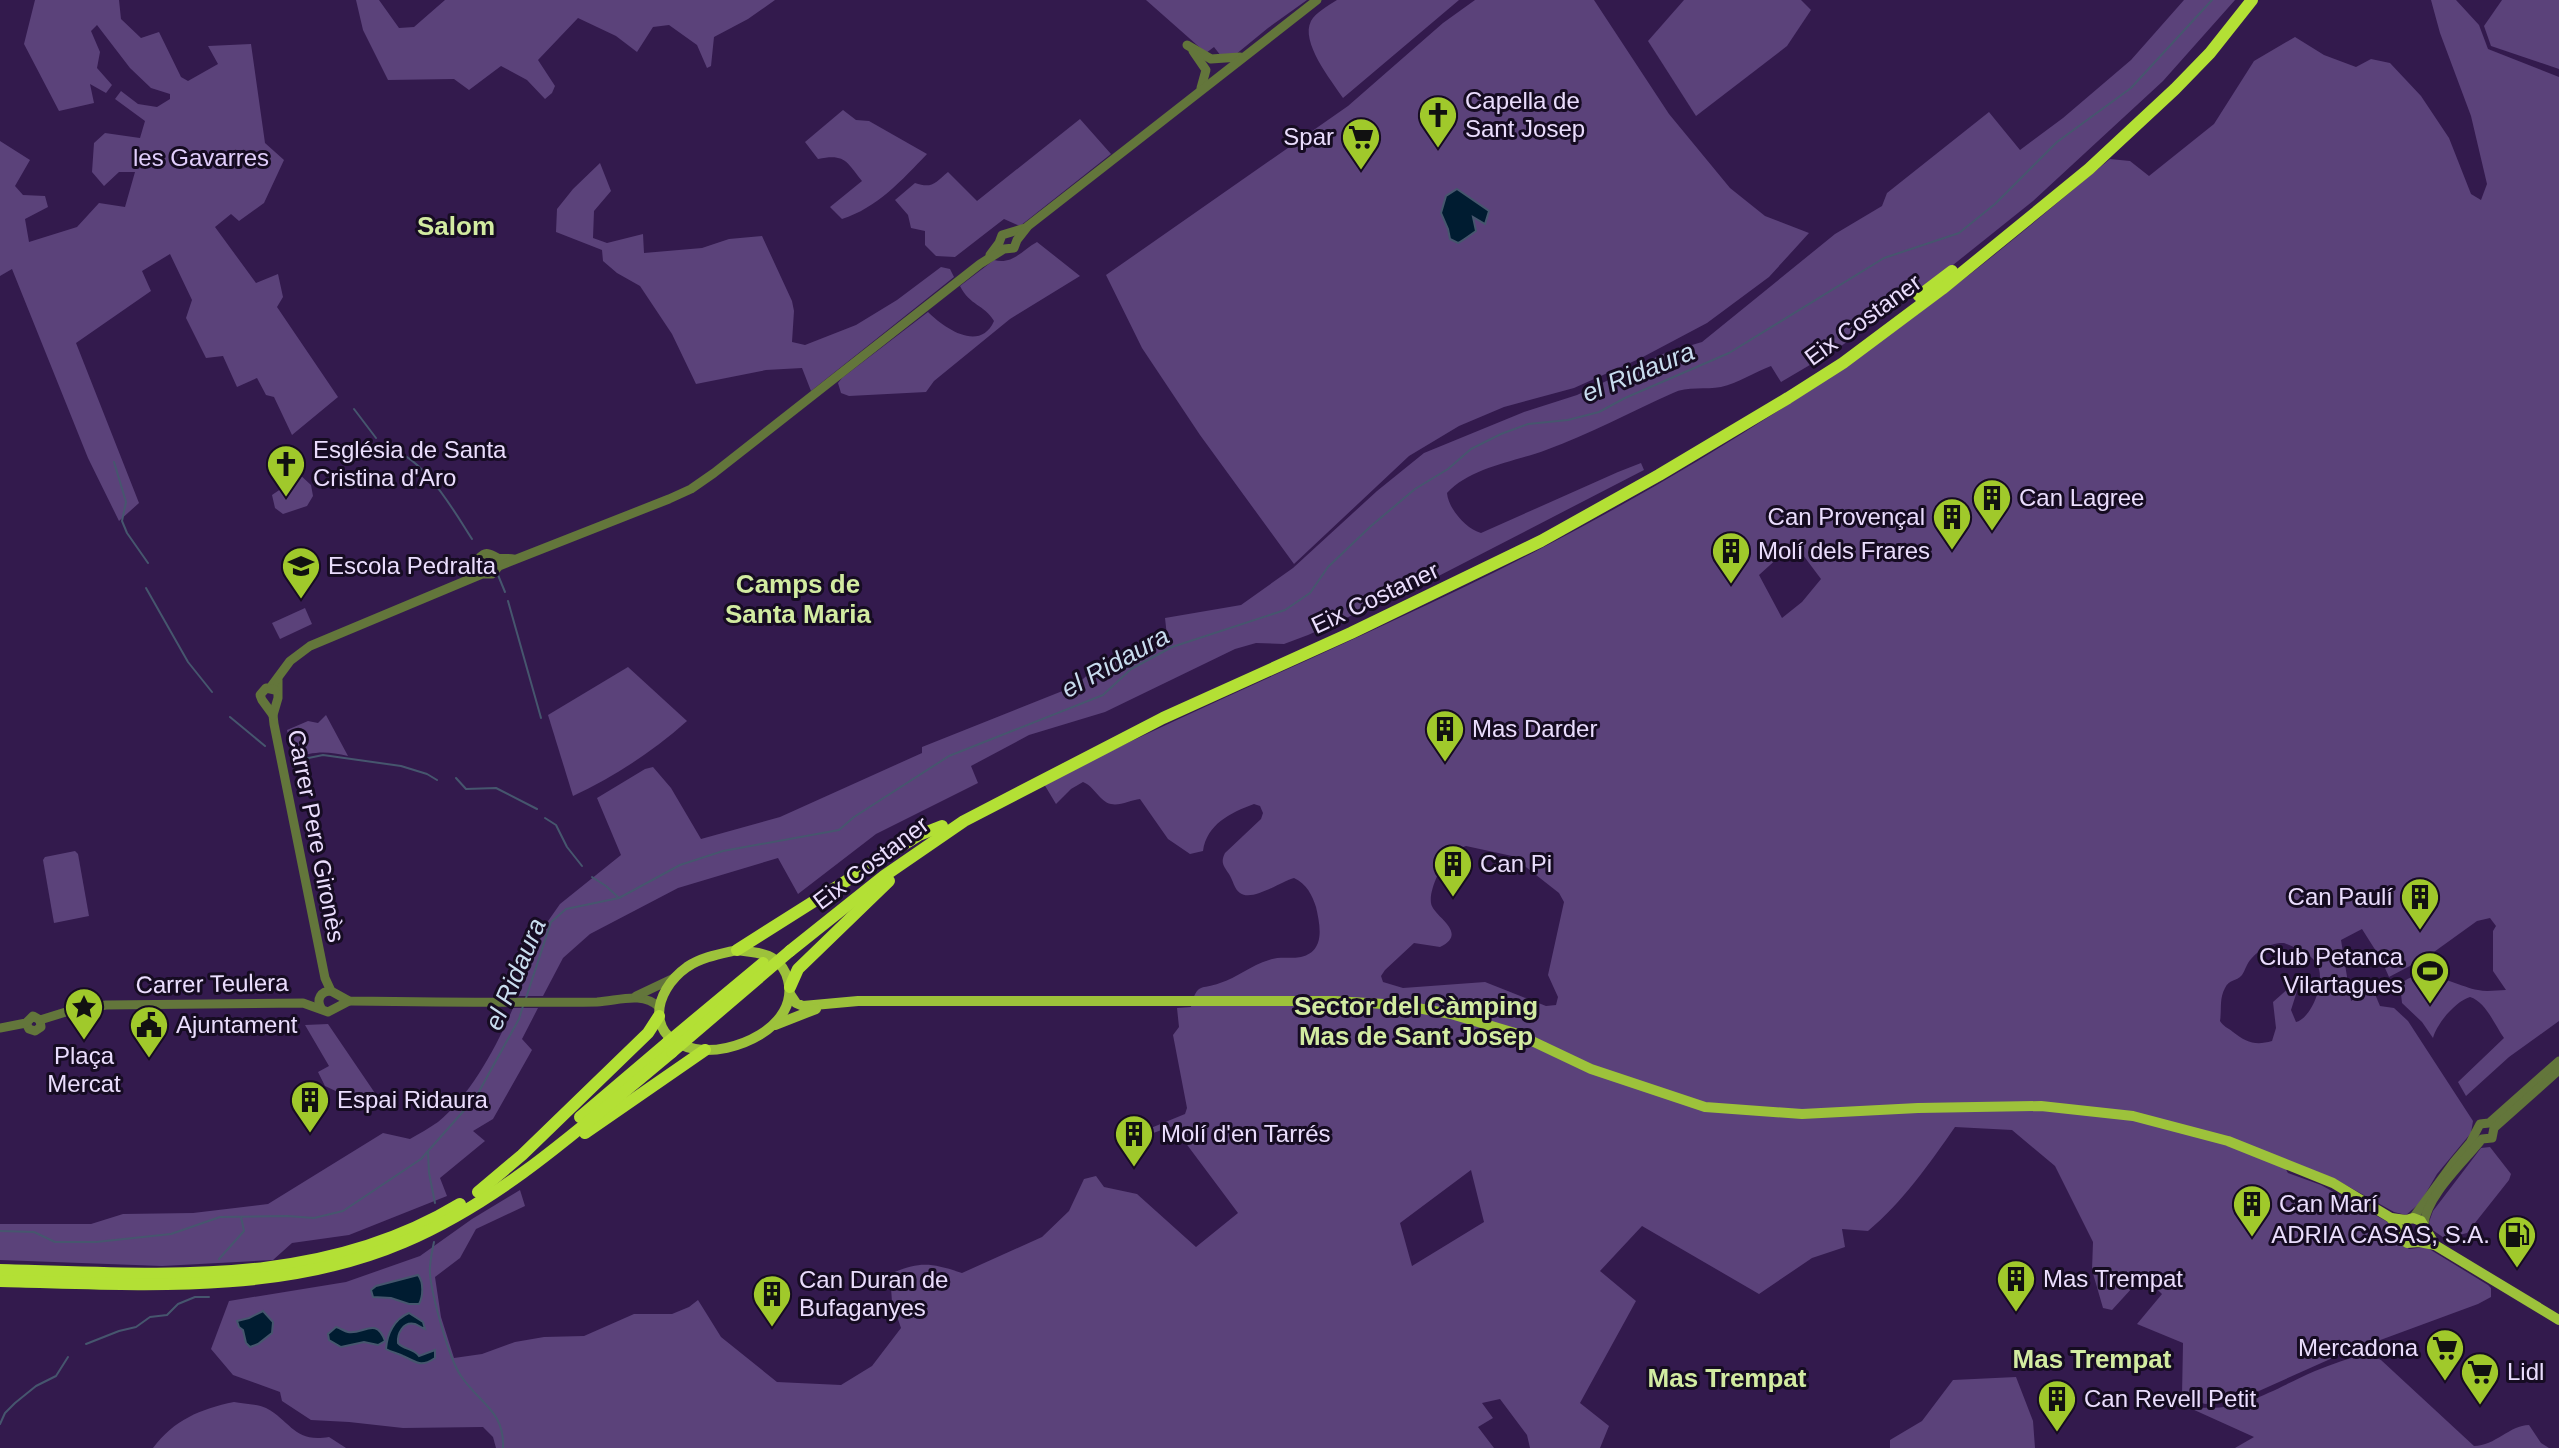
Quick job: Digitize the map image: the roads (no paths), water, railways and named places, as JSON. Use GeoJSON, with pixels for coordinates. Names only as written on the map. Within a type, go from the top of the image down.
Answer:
{"type":"FeatureCollection","features":[{"type":"Feature","properties":{"kind":"highway","name":"Eix Costaner"},"geometry":{"type":"LineString","coordinates":[[483,1194],[670,1047],[879,869],[1070,755],[1505,552],[1658,469],[1785,392],[1894,316],[2085,163],[2171,85],[2206,48],[2244,0]]}},
{"type":"Feature","properties":{"kind":"highway","name":"Eix Costaner"},"geometry":{"type":"LineString","coordinates":[[944,829],[1163,718],[1413,604],[1541,541],[1788,398],[1843,363],[1942,289],[2089,169],[2210,53],[2252,0]]}},
{"type":"Feature","properties":{"kind":"highway"},"geometry":{"type":"LineString","coordinates":[[737,950],[919,835],[944,829]]}},
{"type":"Feature","properties":{"kind":"highway"},"geometry":{"type":"LineString","coordinates":[[790,991],[798,969],[812,954],[944,829]]}},
{"type":"Feature","properties":{"kind":"highway"},"geometry":{"type":"LineString","coordinates":[[0,1281],[68,1277],[221,1281],[265,1278],[358,1259],[404,1242],[449,1220],[483,1194],[648,1033],[659,1011]]}},
{"type":"Feature","properties":{"kind":"highway"},"geometry":{"type":"LineString","coordinates":[[483,1194],[516,1183],[705,1050]]}},
{"type":"Feature","properties":{"kind":"highway"},"geometry":{"type":"LineString","coordinates":[[0,1270],[68,1277]]}},
{"type":"Feature","properties":{"kind":"main road"},"geometry":{"type":"LineString","coordinates":[[840,1003],[794,1017],[739,1044],[724,1049],[705,1050],[673,1041],[666,1034],[659,1011],[662,996],[685,969],[704,959],[737,950],[773,958],[782,967],[796,1003],[803,1006],[858,1001],[1335,1001],[1424,1008],[1515,1033],[1591,1069],[1656,1093],[1705,1107],[1802,1114],[1918,1108],[2041,1106],[2133,1116],[2228,1141],[2333,1183],[2391,1218],[2406,1222],[2435,1245],[2557,1321]]}},
{"type":"Feature","properties":{"kind":"main road"},"geometry":{"type":"LineString","coordinates":[[770,1027],[780,1016],[790,991]]}},
{"type":"Feature","properties":{"kind":"main road"},"geometry":{"type":"LineString","coordinates":[[2406,1222],[2401,1237],[2407,1243],[2423,1233]]}},
{"type":"Feature","properties":{"kind":"street"},"geometry":{"type":"LineString","coordinates":[[498,562],[519,559],[691,489],[715,474],[987,259],[1002,246],[1002,235],[1014,236],[1028,226],[1317,0]]}},
{"type":"Feature","properties":{"kind":"street"},"geometry":{"type":"LineString","coordinates":[[1187,45],[1212,59],[1218,75],[1206,71],[1187,45]]}},
{"type":"Feature","properties":{"kind":"street"},"geometry":{"type":"LineString","coordinates":[[1212,59],[1245,55]]}},
{"type":"Feature","properties":{"kind":"street"},"geometry":{"type":"LineString","coordinates":[[1200,90],[1206,71]]}},
{"type":"Feature","properties":{"kind":"street"},"geometry":{"type":"LineString","coordinates":[[1002,246],[1014,248],[1014,236]]}},
{"type":"Feature","properties":{"kind":"street"},"geometry":{"type":"LineString","coordinates":[[485,553],[492,554],[498,562],[492,574],[480,570],[478,559],[485,553]]}},
{"type":"Feature","properties":{"kind":"street","name":"Carrer Pere Gironès"},"geometry":{"type":"LineString","coordinates":[[321,1008],[319,1001],[330,996],[273,715],[272,696],[290,661],[310,646],[466,580],[480,570]]}},
{"type":"Feature","properties":{"kind":"street"},"geometry":{"type":"LineString","coordinates":[[628,999],[676,977]]}},
{"type":"Feature","properties":{"kind":"street"},"geometry":{"type":"LineString","coordinates":[[321,1008],[331,1012],[330,996],[349,1001],[508,1003],[611,1002],[643,997],[659,1011]]}},
{"type":"Feature","properties":{"kind":"street","name":"Carrer Teulera"},"geometry":{"type":"LineString","coordinates":[[0,1028],[26,1023],[29,1029],[35,1031],[40,1028],[40,1020],[69,1011],[106,1005],[303,1003],[330,996]]}},
{"type":"Feature","properties":{"kind":"street","name":"Carrer Teulera"},"geometry":{"type":"LineString","coordinates":[[303,1003],[321,1008]]}},
{"type":"Feature","properties":{"kind":"street"},"geometry":{"type":"LineString","coordinates":[[2491,1125],[2559,1061]]}},
{"type":"Feature","properties":{"kind":"street"},"geometry":{"type":"LineString","coordinates":[[2423,1233],[2425,1214],[2479,1136],[2480,1124],[2491,1125],[2559,1070]]}},
{"type":"Feature","properties":{"kind":"street"},"geometry":{"type":"LineString","coordinates":[[2479,1136],[2492,1138],[2491,1125]]}},
{"type":"Feature","properties":{"kind":"street"},"geometry":{"type":"LineString","coordinates":[[2406,1222],[2479,1136]]}},
{"type":"Feature","properties":{"kind":"water"},"geometry":{"type":"Polygon","coordinates":[[[1457,189],[1489,211],[1485,224],[1473,217],[1476,231],[1458,243],[1450,239],[1441,213],[1446,196],[1457,189]]]}},
{"type":"Feature","properties":{"kind":"water"},"geometry":{"type":"Polygon","coordinates":[[[418,1275],[422,1290],[419,1304],[373,1297],[371,1290],[376,1286],[418,1275]]]}},
{"type":"Feature","properties":{"kind":"water"},"geometry":{"type":"Polygon","coordinates":[[[263,1311],[273,1322],[272,1333],[250,1347],[237,1321],[263,1311]]]}},
{"type":"Feature","properties":{"kind":"water"},"geometry":{"type":"Polygon","coordinates":[[[409,1313],[423,1322],[425,1329],[415,1324],[407,1324],[400,1332],[398,1343],[419,1356],[435,1350],[435,1358],[426,1363],[415,1362],[386,1349],[392,1328],[399,1319],[409,1313]]]}},
{"type":"Feature","properties":{"kind":"water"},"geometry":{"type":"Polygon","coordinates":[[[336,1327],[348,1332],[378,1329],[385,1341],[378,1345],[364,1342],[341,1347],[329,1340],[328,1334],[336,1327]]]}},
{"type":"Feature","properties":{"kind":"waterway","name":"el Ridaura"},"geometry":{"type":"LineString","coordinates":[[526,998],[551,922],[566,909],[619,898],[680,865],[723,851],[839,830],[854,817],[949,756],[1103,695],[1131,669],[1172,647],[1285,610],[1310,593],[1328,567],[1371,526],[1415,489],[1448,469],[1471,449],[1528,424],[1568,420],[1599,412],[1729,353],[1884,258],[1959,233],[1995,204],[2057,142],[2131,88],[2212,0]]}},
{"type":"Feature","properties":{"kind":"waterway"},"geometry":{"type":"LineString","coordinates":[[354,409],[376,438]]}},
{"type":"Feature","properties":{"kind":"waterway"},"geometry":{"type":"LineString","coordinates":[[383,447],[397,451],[423,471],[435,484],[472,539]]}},
{"type":"Feature","properties":{"kind":"waterway"},"geometry":{"type":"LineString","coordinates":[[114,462],[126,502],[122,521],[148,563]]}},
{"type":"Feature","properties":{"kind":"waterway"},"geometry":{"type":"LineString","coordinates":[[498,575],[505,592]]}},
{"type":"Feature","properties":{"kind":"waterway"},"geometry":{"type":"LineString","coordinates":[[146,588],[188,662],[212,692]]}},
{"type":"Feature","properties":{"kind":"waterway"},"geometry":{"type":"LineString","coordinates":[[508,601],[541,718]]}},
{"type":"Feature","properties":{"kind":"waterway"},"geometry":{"type":"LineString","coordinates":[[230,717],[265,746]]}},
{"type":"Feature","properties":{"kind":"waterway"},"geometry":{"type":"LineString","coordinates":[[294,761],[323,755],[401,766],[437,780]]}},
{"type":"Feature","properties":{"kind":"waterway"},"geometry":{"type":"LineString","coordinates":[[456,778],[466,789],[496,788],[537,809]]}},
{"type":"Feature","properties":{"kind":"waterway"},"geometry":{"type":"LineString","coordinates":[[545,818],[556,825],[567,847],[582,866]]}},
{"type":"Feature","properties":{"kind":"waterway"},"geometry":{"type":"LineString","coordinates":[[592,877],[619,898]]}},
{"type":"Feature","properties":{"kind":"waterway","name":"el Ridaura"},"geometry":{"type":"LineString","coordinates":[[0,1231],[34,1232],[55,1242],[96,1242],[171,1234],[220,1217],[314,1218],[343,1211],[421,1159],[476,1097],[519,1019],[523,1006]]}},
{"type":"Feature","properties":{"kind":"waterway"},"geometry":{"type":"LineString","coordinates":[[428,1152],[435,1203]]}},
{"type":"Feature","properties":{"kind":"waterway"},"geometry":{"type":"LineString","coordinates":[[219,1259],[244,1231],[241,1217]]}},
{"type":"Feature","properties":{"kind":"waterway"},"geometry":{"type":"LineString","coordinates":[[434,1242],[430,1262],[431,1284],[446,1342],[461,1376],[490,1408],[500,1425],[503,1448]]}},
{"type":"Feature","properties":{"kind":"waterway"},"geometry":{"type":"LineString","coordinates":[[86,1344],[136,1327],[150,1317],[167,1315],[178,1304],[195,1297],[209,1297]]}},
{"type":"Feature","properties":{"kind":"waterway"},"geometry":{"type":"LineString","coordinates":[[0,1424],[5,1413],[15,1403],[36,1386],[56,1376],[68,1357]]}},
{"type":"Feature","properties":{"kind":"place","name":"Capella de Sant Josep"},"geometry":{"type":"Point","coordinates":[1438,149]}},
{"type":"Feature","properties":{"kind":"place","name":"Spar"},"geometry":{"type":"Point","coordinates":[1361,171]}},
{"type":"Feature","properties":{"kind":"place","name":"Església de Santa Cristina d'Aro"},"geometry":{"type":"Point","coordinates":[286,498]}},
{"type":"Feature","properties":{"kind":"place","name":"Can Lagree"},"geometry":{"type":"Point","coordinates":[1992,532]}},
{"type":"Feature","properties":{"kind":"place","name":"Can Provençal"},"geometry":{"type":"Point","coordinates":[1952,551]}},
{"type":"Feature","properties":{"kind":"place","name":"Molí dels Frares"},"geometry":{"type":"Point","coordinates":[1731,585]}},
{"type":"Feature","properties":{"kind":"place","name":"Escola Pedralta"},"geometry":{"type":"Point","coordinates":[301,600]}},
{"type":"Feature","properties":{"kind":"place","name":"Mas Darder"},"geometry":{"type":"Point","coordinates":[1445,763]}},
{"type":"Feature","properties":{"kind":"place","name":"Can Pi"},"geometry":{"type":"Point","coordinates":[1453,898]}},
{"type":"Feature","properties":{"kind":"place","name":"Can Paulí"},"geometry":{"type":"Point","coordinates":[2420,931]}},
{"type":"Feature","properties":{"kind":"place","name":"Club Petanca Vilartagues"},"geometry":{"type":"Point","coordinates":[2430,1005]}},
{"type":"Feature","properties":{"kind":"place","name":"Plaça Mercat"},"geometry":{"type":"Point","coordinates":[84,1041]}},
{"type":"Feature","properties":{"kind":"place","name":"Ajuntament"},"geometry":{"type":"Point","coordinates":[149,1059]}},
{"type":"Feature","properties":{"kind":"place","name":"Espai Ridaura"},"geometry":{"type":"Point","coordinates":[310,1134]}},
{"type":"Feature","properties":{"kind":"place","name":"Molí d'en Tarrés"},"geometry":{"type":"Point","coordinates":[1134,1168]}},
{"type":"Feature","properties":{"kind":"place","name":"Can Marí"},"geometry":{"type":"Point","coordinates":[2252,1238]}},
{"type":"Feature","properties":{"kind":"place","name":"ADRIA CASAS, S.A."},"geometry":{"type":"Point","coordinates":[2517,1269]}},
{"type":"Feature","properties":{"kind":"place","name":"Mas Trempat"},"geometry":{"type":"Point","coordinates":[2016,1313]}},
{"type":"Feature","properties":{"kind":"place","name":"Can Duran de Bufaganyes"},"geometry":{"type":"Point","coordinates":[772,1328]}},
{"type":"Feature","properties":{"kind":"place","name":"Mercadona"},"geometry":{"type":"Point","coordinates":[2445,1382]}},
{"type":"Feature","properties":{"kind":"place","name":"Lidl"},"geometry":{"type":"Point","coordinates":[2480,1406]}},
{"type":"Feature","properties":{"kind":"place","name":"Can Revell Petit"},"geometry":{"type":"Point","coordinates":[2057,1433]}},
{"type":"Feature","properties":{"kind":"district","name":"Salom"},"geometry":{"type":"Point","coordinates":[456,226]}},
{"type":"Feature","properties":{"kind":"district","name":"Camps de Santa Maria"},"geometry":{"type":"Point","coordinates":[798,599]}},
{"type":"Feature","properties":{"kind":"district","name":"Sector del Càmping Mas de Sant Josep"},"geometry":{"type":"Point","coordinates":[1416,1021]}},
{"type":"Feature","properties":{"kind":"district","name":"Mas Trempat"},"geometry":{"type":"Point","coordinates":[2092,1359]}},
{"type":"Feature","properties":{"kind":"district","name":"Mas Trempat"},"geometry":{"type":"Point","coordinates":[1727,1378]}},
{"type":"Feature","properties":{"kind":"park label","name":"les Gavarres"},"geometry":{"type":"Point","coordinates":[201,158]}}]}
